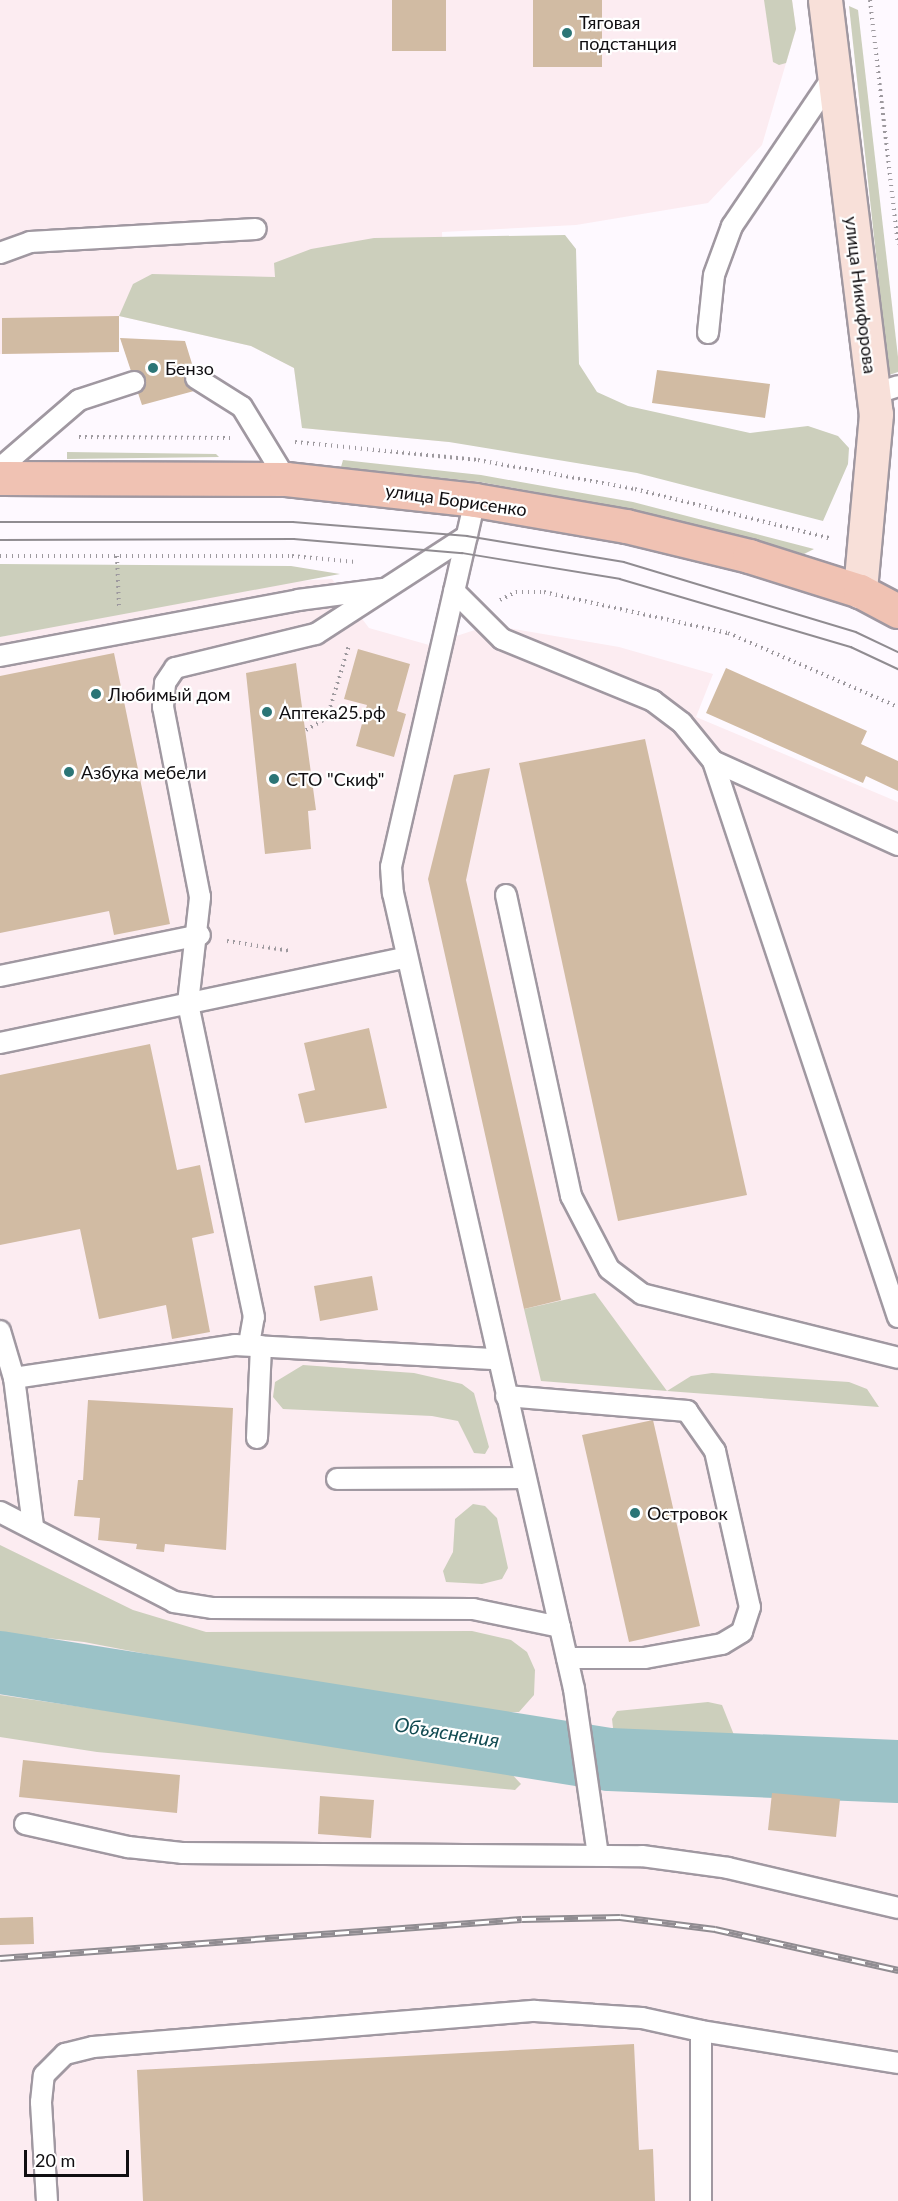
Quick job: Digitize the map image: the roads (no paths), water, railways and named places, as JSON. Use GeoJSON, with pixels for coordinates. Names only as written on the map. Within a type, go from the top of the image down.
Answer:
{"type":"FeatureCollection","features":[{"type":"Feature","properties":{"kind":"main road","name":"улица Никифорова"},"geometry":{"type":"LineString","coordinates":[[825,0],[833,77],[886,390],[874,464],[860,591]]}},
{"type":"Feature","properties":{"kind":"main road","name":"улица Борисенко"},"geometry":{"type":"LineString","coordinates":[[0,478],[286,479],[475,500],[626,526],[860,591],[898,611]]}},
{"type":"Feature","properties":{"kind":"lane"},"geometry":{"type":"LineString","coordinates":[[708,333],[714,275],[732,226],[833,77]]}},
{"type":"Feature","properties":{"kind":"lane"},"geometry":{"type":"LineString","coordinates":[[0,253],[30,242],[256,229]]}},
{"type":"Feature","properties":{"kind":"lane"},"geometry":{"type":"LineString","coordinates":[[196,378],[242,407],[286,479]]}},
{"type":"Feature","properties":{"kind":"lane"},"geometry":{"type":"LineString","coordinates":[[0,468],[79,400],[134,382]]}},
{"type":"Feature","properties":{"kind":"lane"},"geometry":{"type":"LineString","coordinates":[[475,500],[391,867],[407,957],[574,1689],[598,1855]]}},
{"type":"Feature","properties":{"kind":"lane"},"geometry":{"type":"LineString","coordinates":[[257,1438],[254,1317],[188,1003],[200,935],[200,897],[163,707],[165,683],[175,668],[316,634],[466,536]]}},
{"type":"Feature","properties":{"kind":"lane"},"geometry":{"type":"LineString","coordinates":[[0,656],[121,631],[386,589]]}},
{"type":"Feature","properties":{"kind":"lane"},"geometry":{"type":"LineString","coordinates":[[454,591],[502,639],[653,701],[682,723],[713,760],[898,1317]]}},
{"type":"Feature","properties":{"kind":"lane"},"geometry":{"type":"LineString","coordinates":[[713,760],[898,845]]}},
{"type":"Feature","properties":{"kind":"lane"},"geometry":{"type":"LineString","coordinates":[[506,895],[571,1196],[609,1269],[642,1294],[898,1358]]}},
{"type":"Feature","properties":{"kind":"lane"},"geometry":{"type":"LineString","coordinates":[[0,976],[200,935]]}},
{"type":"Feature","properties":{"kind":"lane"},"geometry":{"type":"LineString","coordinates":[[0,1043],[407,957]]}},
{"type":"Feature","properties":{"kind":"lane"},"geometry":{"type":"LineString","coordinates":[[0,1331],[14,1378],[33,1526]]}},
{"type":"Feature","properties":{"kind":"lane"},"geometry":{"type":"LineString","coordinates":[[14,1378],[154,1354],[255,1345],[497,1359]]}},
{"type":"Feature","properties":{"kind":"lane"},"geometry":{"type":"LineString","coordinates":[[506,1396],[687,1411],[715,1451],[750,1607],[742,1632],[722,1644],[645,1658],[567,1658]]}},
{"type":"Feature","properties":{"kind":"lane"},"geometry":{"type":"LineString","coordinates":[[337,1479],[525,1478]]}},
{"type":"Feature","properties":{"kind":"lane"},"geometry":{"type":"LineString","coordinates":[[0,1512],[33,1526],[145,1592],[174,1602],[212,1608],[473,1610],[560,1627]]}},
{"type":"Feature","properties":{"kind":"lane"},"geometry":{"type":"LineString","coordinates":[[25,1824],[128,1847],[182,1852],[598,1855],[728,1868],[898,1908]]}},
{"type":"Feature","properties":{"kind":"lane"},"geometry":{"type":"LineString","coordinates":[[47,2201],[40,2102],[44,2074],[65,2054],[93,2047],[536,2011],[642,2018],[701,2031],[898,2063]]}},
{"type":"Feature","properties":{"kind":"lane"},"geometry":{"type":"LineString","coordinates":[[701,2031],[701,2201]]}},
{"type":"Feature","properties":{"kind":"waterway","name":"Объяснения"},"geometry":{"type":"LineString","coordinates":[[0,1662],[609,1759],[898,1771]]}},
{"type":"Feature","properties":{"kind":"tram line"},"geometry":{"type":"LineString","coordinates":[[0,522],[293,522],[467,536],[624,562],[856,632],[898,652]]}},
{"type":"Feature","properties":{"kind":"tram line"},"geometry":{"type":"LineString","coordinates":[[0,540],[294,539],[462,553],[620,579],[851,647],[898,669]]}},
{"type":"Feature","properties":{"kind":"railway"},"geometry":{"type":"LineString","coordinates":[[0,1958],[522,1919],[620,1917],[715,1929],[898,1970]]}},
{"type":"Feature","properties":{"kind":"place","name":"Тяговая подстанция"},"geometry":{"type":"Point","coordinates":[567,33]}},
{"type":"Feature","properties":{"kind":"place","name":"Бензо"},"geometry":{"type":"Point","coordinates":[153,368]}},
{"type":"Feature","properties":{"kind":"place","name":"Любимый дом"},"geometry":{"type":"Point","coordinates":[96,694]}},
{"type":"Feature","properties":{"kind":"place","name":"Аптека25.рф"},"geometry":{"type":"Point","coordinates":[267,712]}},
{"type":"Feature","properties":{"kind":"place","name":"Азбука мебели"},"geometry":{"type":"Point","coordinates":[69,772]}},
{"type":"Feature","properties":{"kind":"place","name":"СТО \"Скиф\""},"geometry":{"type":"Point","coordinates":[274,779]}},
{"type":"Feature","properties":{"kind":"place","name":"Островок"},"geometry":{"type":"Point","coordinates":[635,1513]}}]}
